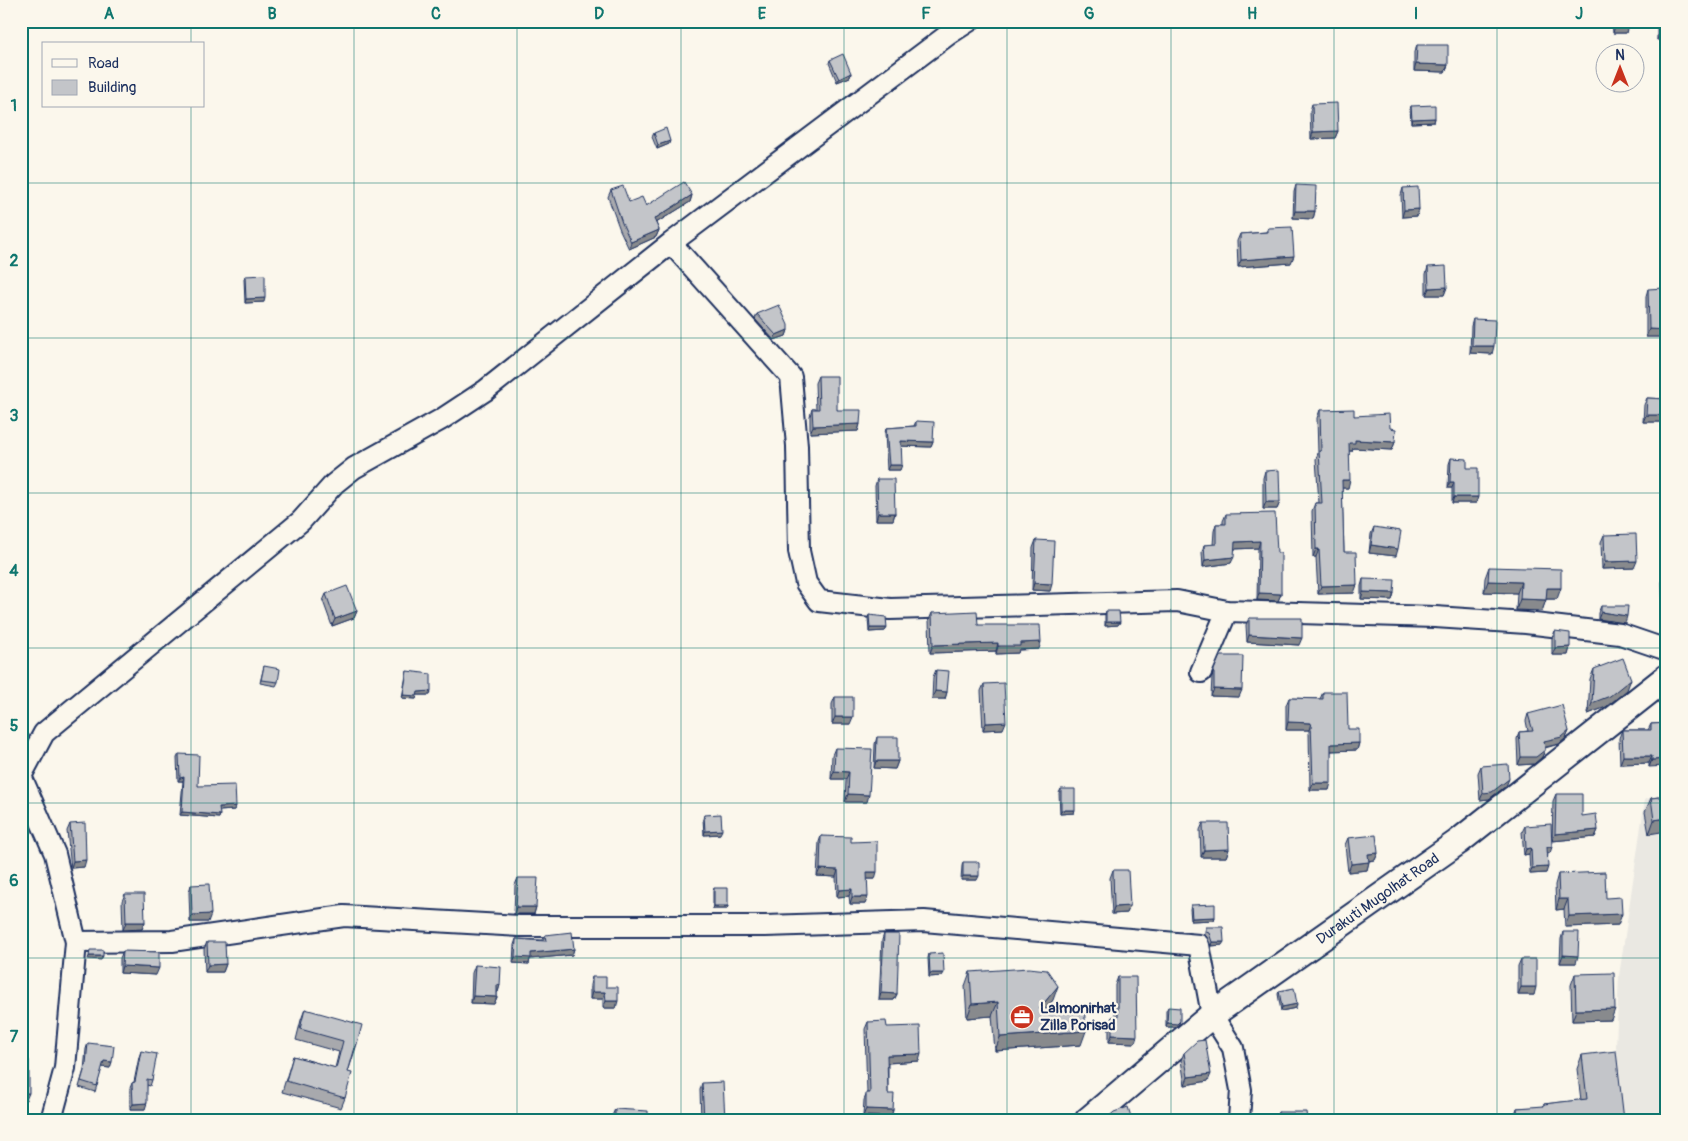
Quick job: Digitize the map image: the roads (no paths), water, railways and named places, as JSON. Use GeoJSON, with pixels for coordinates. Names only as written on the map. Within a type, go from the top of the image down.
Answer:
{"type":"FeatureCollection","features":[{"type":"Feature","properties":{"kind":"main road","name":"Durakuti Mugolhat Road"},"geometry":{"type":"LineString","coordinates":[[1088,1120],[1212,1015],[1458,842],[1667,677]]}},
{"type":"Feature","properties":{"kind":"street"},"geometry":{"type":"LineString","coordinates":[[51,1120],[65,1068],[76,942],[55,854],[21,776],[44,734],[301,522],[334,484],[354,468],[442,419],[486,390],[947,28],[969,21]]}},
{"type":"Feature","properties":{"kind":"street"},"geometry":{"type":"LineString","coordinates":[[671,243],[791,377],[797,446],[799,551],[806,583],[819,601],[890,609],[1177,601],[1228,611],[1435,617],[1526,623],[1620,634],[1667,650]]}},
{"type":"Feature","properties":{"kind":"street"},"geometry":{"type":"LineString","coordinates":[[1201,672],[1228,611]]}},
{"type":"Feature","properties":{"kind":"street"},"geometry":{"type":"LineString","coordinates":[[76,942],[172,941],[344,916],[519,926],[765,926],[924,921],[1199,945],[1212,1015],[1233,1048],[1241,1090],[1239,1120]]}},
{"type":"Feature","properties":{"kind":"place","name":"Lalmonirhat Zilla Porisad"},"geometry":{"type":"Point","coordinates":[1022,1017]}}]}
